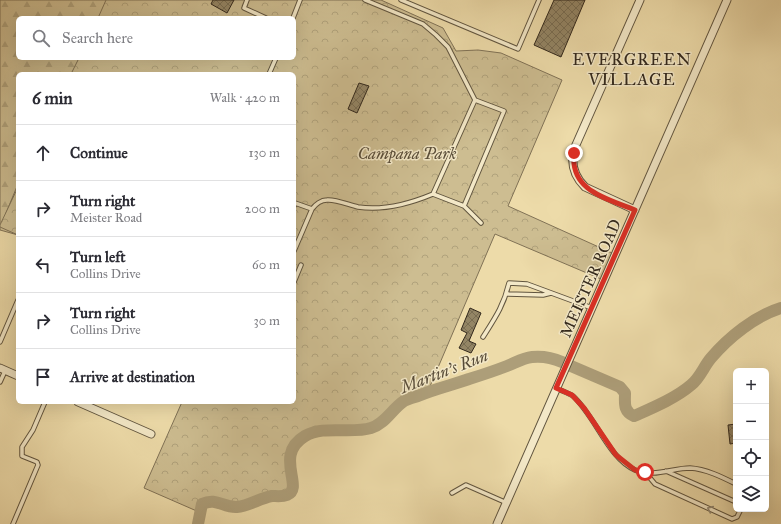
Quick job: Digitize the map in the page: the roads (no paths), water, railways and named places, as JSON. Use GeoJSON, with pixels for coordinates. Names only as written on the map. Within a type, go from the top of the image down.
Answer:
{"type":"FeatureCollection","features":[{"type":"Feature","properties":{"kind":"street"},"geometry":{"type":"LineString","coordinates":[[635,210],[585,187],[575,173],[573,161],[575,147],[640,0]]}},
{"type":"Feature","properties":{"kind":"street","name":"MEISTER ROAD"},"geometry":{"type":"LineString","coordinates":[[497,524],[727,0]]}},
{"type":"Feature","properties":{"kind":"street"},"geometry":{"type":"LineString","coordinates":[[3,369],[16,375]]}},
{"type":"Feature","properties":{"kind":"street"},"geometry":{"type":"LineString","coordinates":[[83,404],[151,434]]}},
{"type":"Feature","properties":{"kind":"lane"},"geometry":{"type":"LineString","coordinates":[[247,0],[244,8],[262,16]]}},
{"type":"Feature","properties":{"kind":"lane"},"geometry":{"type":"LineString","coordinates":[[294,16],[300,0]]}},
{"type":"Feature","properties":{"kind":"lane"},"geometry":{"type":"LineString","coordinates":[[365,0],[423,24],[448,47],[475,100],[504,111],[464,206]]}},
{"type":"Feature","properties":{"kind":"lane"},"geometry":{"type":"LineString","coordinates":[[402,0],[518,49],[539,0]]}},
{"type":"Feature","properties":{"kind":"lane"},"geometry":{"type":"LineString","coordinates":[[270,72],[275,60]]}},
{"type":"Feature","properties":{"kind":"lane"},"geometry":{"type":"LineString","coordinates":[[433,194],[475,100]]}},
{"type":"Feature","properties":{"kind":"lane"},"geometry":{"type":"LineString","coordinates":[[296,246],[312,209],[315,205],[327,200],[356,207],[383,208],[413,202],[433,194],[464,206],[481,223]]}},
{"type":"Feature","properties":{"kind":"lane"},"geometry":{"type":"LineString","coordinates":[[296,203],[312,209]]}},
{"type":"Feature","properties":{"kind":"lane"},"geometry":{"type":"LineString","coordinates":[[296,277],[301,265]]}},
{"type":"Feature","properties":{"kind":"lane"},"geometry":{"type":"LineString","coordinates":[[483,337],[499,313],[509,283],[527,284],[592,308]]}},
{"type":"Feature","properties":{"kind":"lane"},"geometry":{"type":"LineString","coordinates":[[506,294],[543,295],[550,293]]}},
{"type":"Feature","properties":{"kind":"lane"},"geometry":{"type":"LineString","coordinates":[[0,342],[16,305]]}},
{"type":"Feature","properties":{"kind":"lane"},"geometry":{"type":"LineString","coordinates":[[0,382],[3,369]]}},
{"type":"Feature","properties":{"kind":"lane"},"geometry":{"type":"LineString","coordinates":[[556,388],[572,395],[584,408],[616,455],[635,470],[645,472],[690,468],[716,474],[733,482]]}},
{"type":"Feature","properties":{"kind":"lane"},"geometry":{"type":"LineString","coordinates":[[13,524],[38,465],[37,462],[22,456],[22,446],[33,430],[44,404]]}},
{"type":"Feature","properties":{"kind":"lane"},"geometry":{"type":"LineString","coordinates":[[665,471],[733,501]]}},
{"type":"Feature","properties":{"kind":"lane"},"geometry":{"type":"LineString","coordinates":[[645,472],[654,484],[732,519],[737,517],[740,512]]}},
{"type":"Feature","properties":{"kind":"lane"},"geometry":{"type":"LineString","coordinates":[[452,493],[466,485],[506,503]]}},
{"type":"Feature","properties":{"kind":"waterway","name":"Martin's Run"},"geometry":{"type":"LineString","coordinates":[[571,366],[620,387],[625,393],[626,409],[634,416],[685,390],[697,379],[711,358],[734,335],[762,316],[781,308]]}},
{"type":"Feature","properties":{"kind":"waterway","name":"Martin's Run"},"geometry":{"type":"LineString","coordinates":[[198,524],[202,504],[207,502],[216,502],[237,507],[272,496],[287,495],[292,491],[293,486],[290,461],[291,452],[296,444],[305,436],[320,431],[363,430],[371,428],[384,420],[404,401],[493,371],[525,358],[544,357],[562,362]]}},
{"type":"Feature","properties":{"kind":"district","name":"EVERGREEN VILLAGE"},"geometry":{"type":"Point","coordinates":[632,69]}},
{"type":"Feature","properties":{"kind":"park label","name":"Campana Park"},"geometry":{"type":"Point","coordinates":[407,153]}}]}
